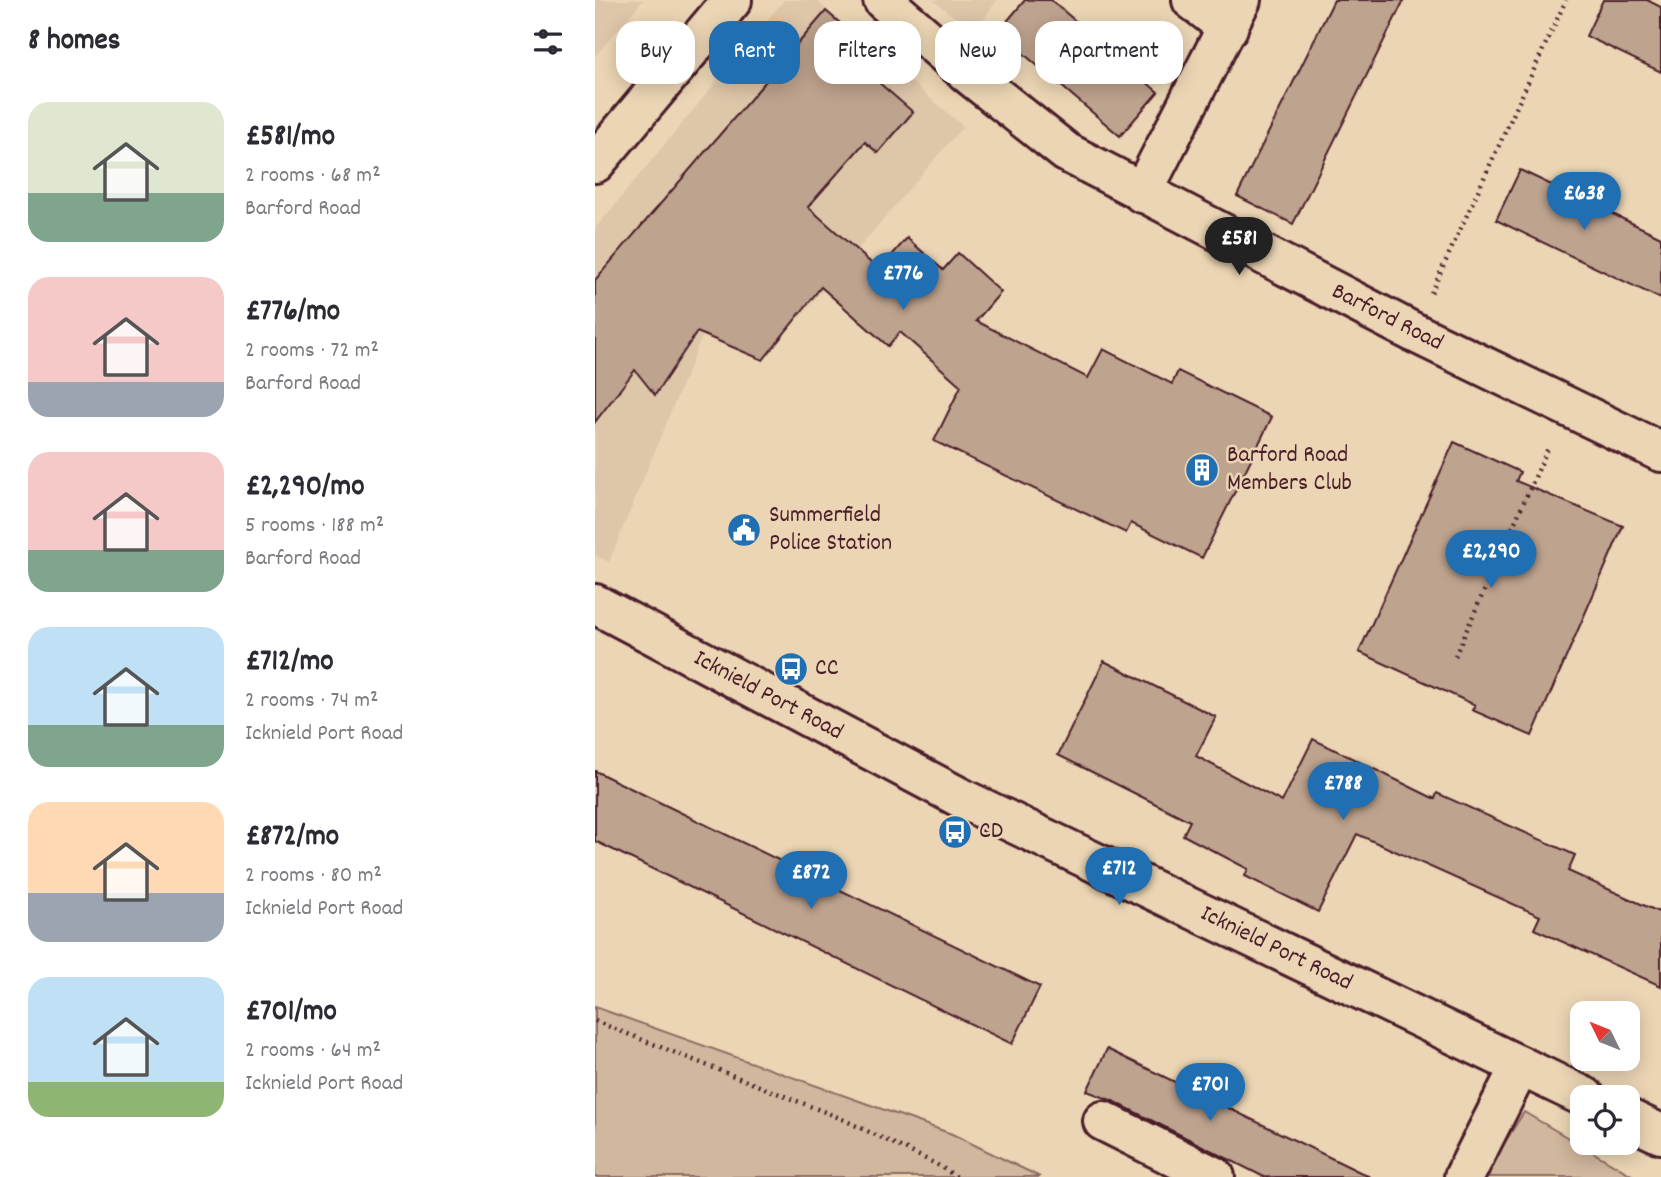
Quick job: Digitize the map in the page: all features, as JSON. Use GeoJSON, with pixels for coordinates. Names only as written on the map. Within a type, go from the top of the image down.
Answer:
{"type":"FeatureCollection","features":[{"type":"Feature","properties":{"kind":"main road"},"geometry":{"type":"LineString","coordinates":[[595,163],[732,0]]}},
{"type":"Feature","properties":{"kind":"main road","name":"Barford Road"},"geometry":{"type":"LineString","coordinates":[[883,0],[967,73],[1066,152],[1142,194],[1413,332],[1661,452]]}},
{"type":"Feature","properties":{"kind":"main road"},"geometry":{"type":"LineString","coordinates":[[1142,194],[1234,14],[1192,0]]}},
{"type":"Feature","properties":{"kind":"main road","name":"Icknield Port Road"},"geometry":{"type":"LineString","coordinates":[[595,604],[963,799],[1570,1090]]}},
{"type":"Feature","properties":{"kind":"main road"},"geometry":{"type":"LineString","coordinates":[[1464,1177],[1520,1066]]}},
{"type":"Feature","properties":{"kind":"main road"},"geometry":{"type":"LineString","coordinates":[[1103,1121],[1215,1177]]}},
{"type":"Feature","properties":{"kind":"main road"},"geometry":{"type":"LineString","coordinates":[[1640,1124],[1661,1134]]}},
{"type":"Feature","properties":{"kind":"path"},"geometry":{"type":"LineString","coordinates":[[1413,332],[1566,0]]}},
{"type":"Feature","properties":{"kind":"path"},"geometry":{"type":"LineString","coordinates":[[1455,656],[1566,408]]}},
{"type":"Feature","properties":{"kind":"path"},"geometry":{"type":"LineString","coordinates":[[595,1021],[840,1118],[936,1164],[957,1177]]}},
{"type":"Feature","properties":{"kind":"shaded area"},"geometry":{"type":"Polygon","coordinates":[[[595,0],[643,0],[625,21],[616,21],[616,32],[595,56],[595,0]]]}},
{"type":"Feature","properties":{"kind":"shaded area"},"geometry":{"type":"Polygon","coordinates":[[[784,0],[815,0],[840,21],[814,21],[814,84],[914,84],[963,126],[762,361],[702,336],[609,562],[595,555],[595,229],[715,84],[800,84],[800,21],[767,21],[784,0]]]}},
{"type":"Feature","properties":{"kind":"shaded area"},"geometry":{"type":"Polygon","coordinates":[[[933,0],[997,0],[982,21],[959,21],[933,0]]]}},
{"type":"Feature","properties":{"kind":"shaded area"},"geometry":{"type":"Polygon","coordinates":[[[595,1007],[952,1134],[1040,1177],[595,1177],[595,1007]]]}},
{"type":"Feature","properties":{"kind":"shaded area"},"geometry":{"type":"Polygon","coordinates":[[[1524,1112],[1570,1139],[1570,1155],[1597,1155],[1635,1177],[1483,1177],[1524,1112]]]}},
{"type":"Feature","properties":{"kind":"building"},"geometry":{"type":"Polygon","coordinates":[[[1025,0],[1051,0],[1075,21],[1035,21],[1035,64],[1021,52],[1021,21],[1007,21],[1025,0]]]}},
{"type":"Feature","properties":{"kind":"building"},"geometry":{"type":"Polygon","coordinates":[[[1334,0],[1404,0],[1293,224],[1237,196],[1334,0]]]}},
{"type":"Feature","properties":{"kind":"building"},"geometry":{"type":"Polygon","coordinates":[[[1603,0],[1647,0],[1661,7],[1661,72],[1586,36],[1603,0]]]}},
{"type":"Feature","properties":{"kind":"building"},"geometry":{"type":"Polygon","coordinates":[[[826,11],[838,21],[817,21],[826,11]]]}},
{"type":"Feature","properties":{"kind":"building"},"geometry":{"type":"Polygon","coordinates":[[[814,25],[814,84],[880,84],[913,112],[878,153],[865,142],[808,207],[879,270],[907,238],[943,270],[958,253],[1001,292],[976,321],[1088,378],[1103,349],[1172,384],[1178,371],[1272,417],[1202,558],[1131,523],[1126,533],[934,441],[961,386],[900,332],[888,346],[821,287],[763,360],[697,332],[655,395],[635,370],[595,422],[595,280],[763,84],[800,84],[800,41],[814,25]]]}},
{"type":"Feature","properties":{"kind":"building"},"geometry":{"type":"Polygon","coordinates":[[[1059,84],[1149,84],[1158,92],[1120,136],[1059,84]]]}},
{"type":"Feature","properties":{"kind":"building"},"geometry":{"type":"Polygon","coordinates":[[[1520,170],[1661,237],[1661,299],[1496,220],[1520,170]]]}},
{"type":"Feature","properties":{"kind":"building"},"geometry":{"type":"Polygon","coordinates":[[[1454,442],[1520,472],[1516,481],[1623,526],[1532,736],[1472,710],[1475,705],[1359,652],[1454,442]]]}},
{"type":"Feature","properties":{"kind":"building"},"geometry":{"type":"Polygon","coordinates":[[[1104,661],[1216,717],[1196,756],[1282,802],[1313,739],[1435,799],[1437,793],[1575,855],[1568,871],[1661,913],[1661,986],[1534,929],[1540,916],[1357,834],[1318,912],[1245,876],[1248,869],[1183,835],[1190,821],[1058,755],[1104,661]]]}},
{"type":"Feature","properties":{"kind":"building"},"geometry":{"type":"Polygon","coordinates":[[[595,771],[1040,987],[1012,1044],[595,841],[595,771]]]}},
{"type":"Feature","properties":{"kind":"building"},"geometry":{"type":"Polygon","coordinates":[[[1107,1049],[1370,1177],[1264,1177],[1113,1101],[1087,1091],[1107,1049]]]}},
{"type":"Feature","properties":{"kind":"place","name":"Barford Road Members Club"},"geometry":{"type":"Point","coordinates":[1202,470]}},
{"type":"Feature","properties":{"kind":"place","name":"Summerfield Police Station"},"geometry":{"type":"Point","coordinates":[744,530]}},
{"type":"Feature","properties":{"kind":"place","name":"CC"},"geometry":{"type":"Point","coordinates":[791,669]}},
{"type":"Feature","properties":{"kind":"place","name":"CD"},"geometry":{"type":"Point","coordinates":[955,832]}}]}
